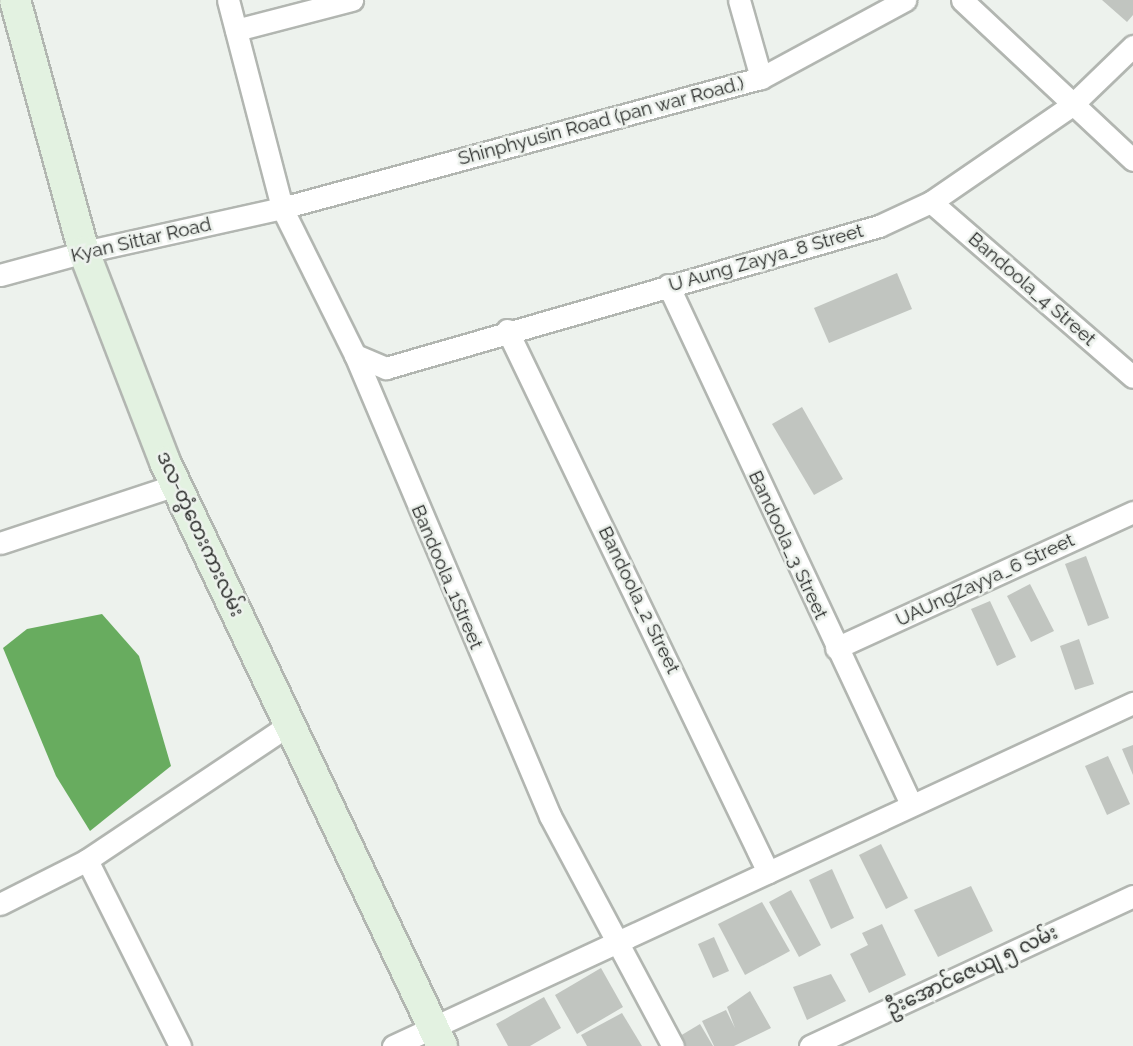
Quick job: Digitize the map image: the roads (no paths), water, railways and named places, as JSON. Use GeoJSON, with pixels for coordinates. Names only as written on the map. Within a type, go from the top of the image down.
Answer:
{"type":"FeatureCollection","features":[{"type":"Feature","properties":{"kind":"main road","name":"ဒလ-တွံတေးကားလမ်း"},"geometry":{"type":"LineString","coordinates":[[15,0],[84,251],[176,485],[438,1037]]}},
{"type":"Feature","properties":{"kind":"street","name":"Bandoola_1Street"},"geometry":{"type":"LineString","coordinates":[[228,0],[282,208],[355,355],[550,816],[673,1046]]}},
{"type":"Feature","properties":{"kind":"street"},"geometry":{"type":"LineString","coordinates":[[236,30],[352,0]]}},
{"type":"Feature","properties":{"kind":"street"},"geometry":{"type":"LineString","coordinates":[[739,0],[761,78]]}},
{"type":"Feature","properties":{"kind":"street","name":"Shinphyusin Road (pan war Road.)"},"geometry":{"type":"LineString","coordinates":[[282,208],[761,78],[905,0]]}},
{"type":"Feature","properties":{"kind":"street"},"geometry":{"type":"LineString","coordinates":[[962,0],[1133,160]]}},
{"type":"Feature","properties":{"kind":"street","name":"U Aung Zayya_8 Street"},"geometry":{"type":"LineString","coordinates":[[355,355],[386,368],[507,330],[879,226],[931,202],[1072,105],[1133,46]]}},
{"type":"Feature","properties":{"kind":"street","name":"Bandoola_4 Street"},"geometry":{"type":"LineString","coordinates":[[931,202],[1133,377]]}},
{"type":"Feature","properties":{"kind":"street","name":"Kyan Sittar Road"},"geometry":{"type":"LineString","coordinates":[[0,275],[84,251],[282,208]]}},
{"type":"Feature","properties":{"kind":"street","name":"Bandoola_3 Street"},"geometry":{"type":"LineString","coordinates":[[668,285],[911,804]]}},
{"type":"Feature","properties":{"kind":"street","name":"Bandoola_2 Street"},"geometry":{"type":"LineString","coordinates":[[507,330],[768,872]]}},
{"type":"Feature","properties":{"kind":"street"},"geometry":{"type":"LineString","coordinates":[[0,543],[176,485]]}},
{"type":"Feature","properties":{"kind":"street","name":"UAUngZayya_6 Street"},"geometry":{"type":"LineString","coordinates":[[836,648],[1133,512]]}},
{"type":"Feature","properties":{"kind":"street"},"geometry":{"type":"LineString","coordinates":[[393,1046],[438,1037],[619,943],[911,804],[1133,703]]}},
{"type":"Feature","properties":{"kind":"street"},"geometry":{"type":"LineString","coordinates":[[0,904],[87,860],[289,724]]}},
{"type":"Feature","properties":{"kind":"street"},"geometry":{"type":"LineString","coordinates":[[87,860],[180,1046]]}},
{"type":"Feature","properties":{"kind":"street","name":"ဦးအောင်ဇေယျ ၅ လမ်း"},"geometry":{"type":"LineString","coordinates":[[810,1046],[853,1037],[1133,896]]}}]}
